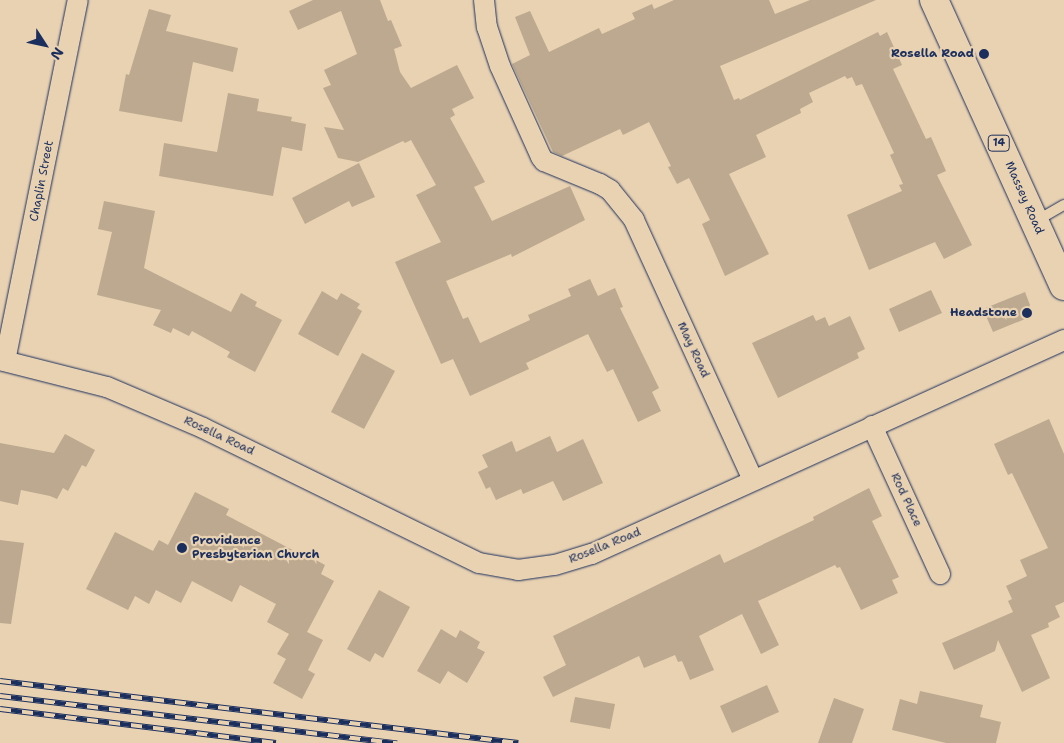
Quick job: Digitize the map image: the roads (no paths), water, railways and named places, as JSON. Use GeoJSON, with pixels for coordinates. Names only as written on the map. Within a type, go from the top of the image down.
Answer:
{"type":"FeatureCollection","features":[{"type":"Feature","properties":{"kind":"main road","name":"Massey Road"},"geometry":{"type":"LineString","coordinates":[[934,0],[1064,286]]}},
{"type":"Feature","properties":{"kind":"street","name":"Chaplin Street"},"geometry":{"type":"LineString","coordinates":[[2,361],[78,0]]}},
{"type":"Feature","properties":{"kind":"street","name":"May Road"},"geometry":{"type":"LineString","coordinates":[[484,0],[487,27],[500,66],[540,158],[610,190],[634,220],[753,480]]}},
{"type":"Feature","properties":{"kind":"street","name":"Rosella Road"},"geometry":{"type":"LineString","coordinates":[[2,361],[107,386],[203,428],[479,563],[518,570],[555,565],[592,554],[1064,340]]}},
{"type":"Feature","properties":{"kind":"street","name":"Rod Place"},"geometry":{"type":"LineString","coordinates":[[872,426],[940,574]]}},
{"type":"Feature","properties":{"kind":"lane"},"geometry":{"type":"LineString","coordinates":[[1035,221],[1064,204]]}},
{"type":"Feature","properties":{"kind":"railway"},"geometry":{"type":"LineString","coordinates":[[0,681],[518,743]]}},
{"type":"Feature","properties":{"kind":"railway"},"geometry":{"type":"LineString","coordinates":[[0,696],[397,743]]}},
{"type":"Feature","properties":{"kind":"railway"},"geometry":{"type":"LineString","coordinates":[[0,709],[276,743]]}},
{"type":"Feature","properties":{"kind":"place","name":"Rosella Road"},"geometry":{"type":"Point","coordinates":[984,54]}},
{"type":"Feature","properties":{"kind":"place","name":"Headstone"},"geometry":{"type":"Point","coordinates":[1027,313]}},
{"type":"Feature","properties":{"kind":"place","name":"Providence Presbyterian Church"},"geometry":{"type":"Point","coordinates":[182,548]}}]}
